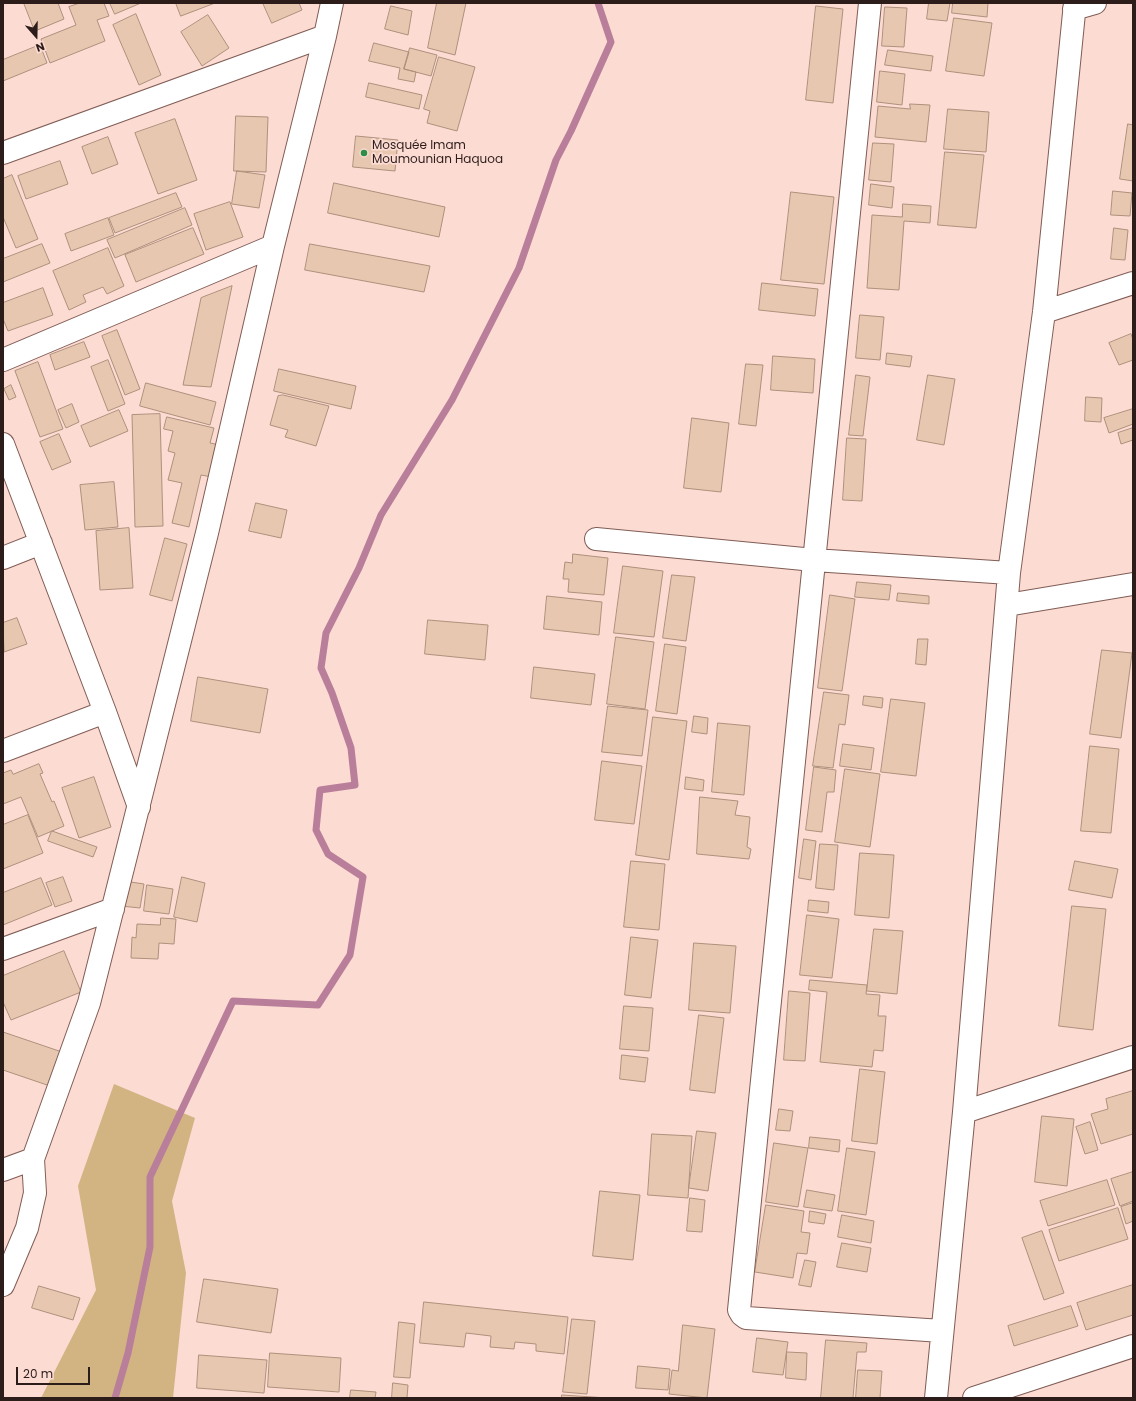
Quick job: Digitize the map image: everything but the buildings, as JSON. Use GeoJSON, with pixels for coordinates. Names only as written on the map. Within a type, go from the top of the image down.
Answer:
{"type":"FeatureCollection","features":[{"type":"Feature","properties":{"kind":"street"},"geometry":{"type":"LineString","coordinates":[[3,1285],[27,1228],[35,1193],[33,1159],[90,1003],[205,541],[273,246],[332,3]]}},
{"type":"Feature","properties":{"kind":"street"},"geometry":{"type":"LineString","coordinates":[[870,3],[739,1310],[746,1318],[942,1331]]}},
{"type":"Feature","properties":{"kind":"street"},"geometry":{"type":"LineString","coordinates":[[936,1398],[964,1112],[1009,573],[1044,312],[1075,6],[1095,3]]}},
{"type":"Feature","properties":{"kind":"street"},"geometry":{"type":"LineString","coordinates":[[3,153],[325,36]]}},
{"type":"Feature","properties":{"kind":"street"},"geometry":{"type":"LineString","coordinates":[[3,360],[273,246]]}},
{"type":"Feature","properties":{"kind":"street"},"geometry":{"type":"LineString","coordinates":[[1044,312],[1133,283]]}},
{"type":"Feature","properties":{"kind":"street"},"geometry":{"type":"LineString","coordinates":[[3,444],[105,712],[139,807]]}},
{"type":"Feature","properties":{"kind":"street"},"geometry":{"type":"LineString","coordinates":[[596,539],[814,560],[1009,573]]}},
{"type":"Feature","properties":{"kind":"street"},"geometry":{"type":"LineString","coordinates":[[3,558],[41,543]]}},
{"type":"Feature","properties":{"kind":"street"},"geometry":{"type":"LineString","coordinates":[[1007,604],[1133,584]]}},
{"type":"Feature","properties":{"kind":"street"},"geometry":{"type":"LineString","coordinates":[[3,751],[105,712]]}},
{"type":"Feature","properties":{"kind":"street"},"geometry":{"type":"LineString","coordinates":[[3,949],[113,909]]}},
{"type":"Feature","properties":{"kind":"street"},"geometry":{"type":"LineString","coordinates":[[964,1112],[1133,1057]]}},
{"type":"Feature","properties":{"kind":"street"},"geometry":{"type":"LineString","coordinates":[[3,1170],[33,1159]]}},
{"type":"Feature","properties":{"kind":"street"},"geometry":{"type":"LineString","coordinates":[[974,1398],[1133,1346]]}},
{"type":"Feature","properties":{"kind":"shaded area"},"geometry":{"type":"Polygon","coordinates":[[[114,1084],[195,1118],[172,1201],[186,1273],[173,1398],[41,1398],[96,1290],[78,1186],[114,1084]]]}},
{"type":"Feature","properties":{"kind":"waterway"},"geometry":{"type":"LineString","coordinates":[[115,1398],[128,1353],[150,1247],[150,1177],[233,1001],[318,1005],[350,955],[363,877],[328,854],[316,830],[320,790],[355,785],[351,748],[332,693],[321,668],[326,633],[359,568],[381,515],[452,400],[519,268],[556,160],[571,131],[611,42],[598,3]]}},
{"type":"Feature","properties":{"kind":"place","name":"Mosquée Imam Moumounian Haquoa"},"geometry":{"type":"Point","coordinates":[364,153]}}]}
